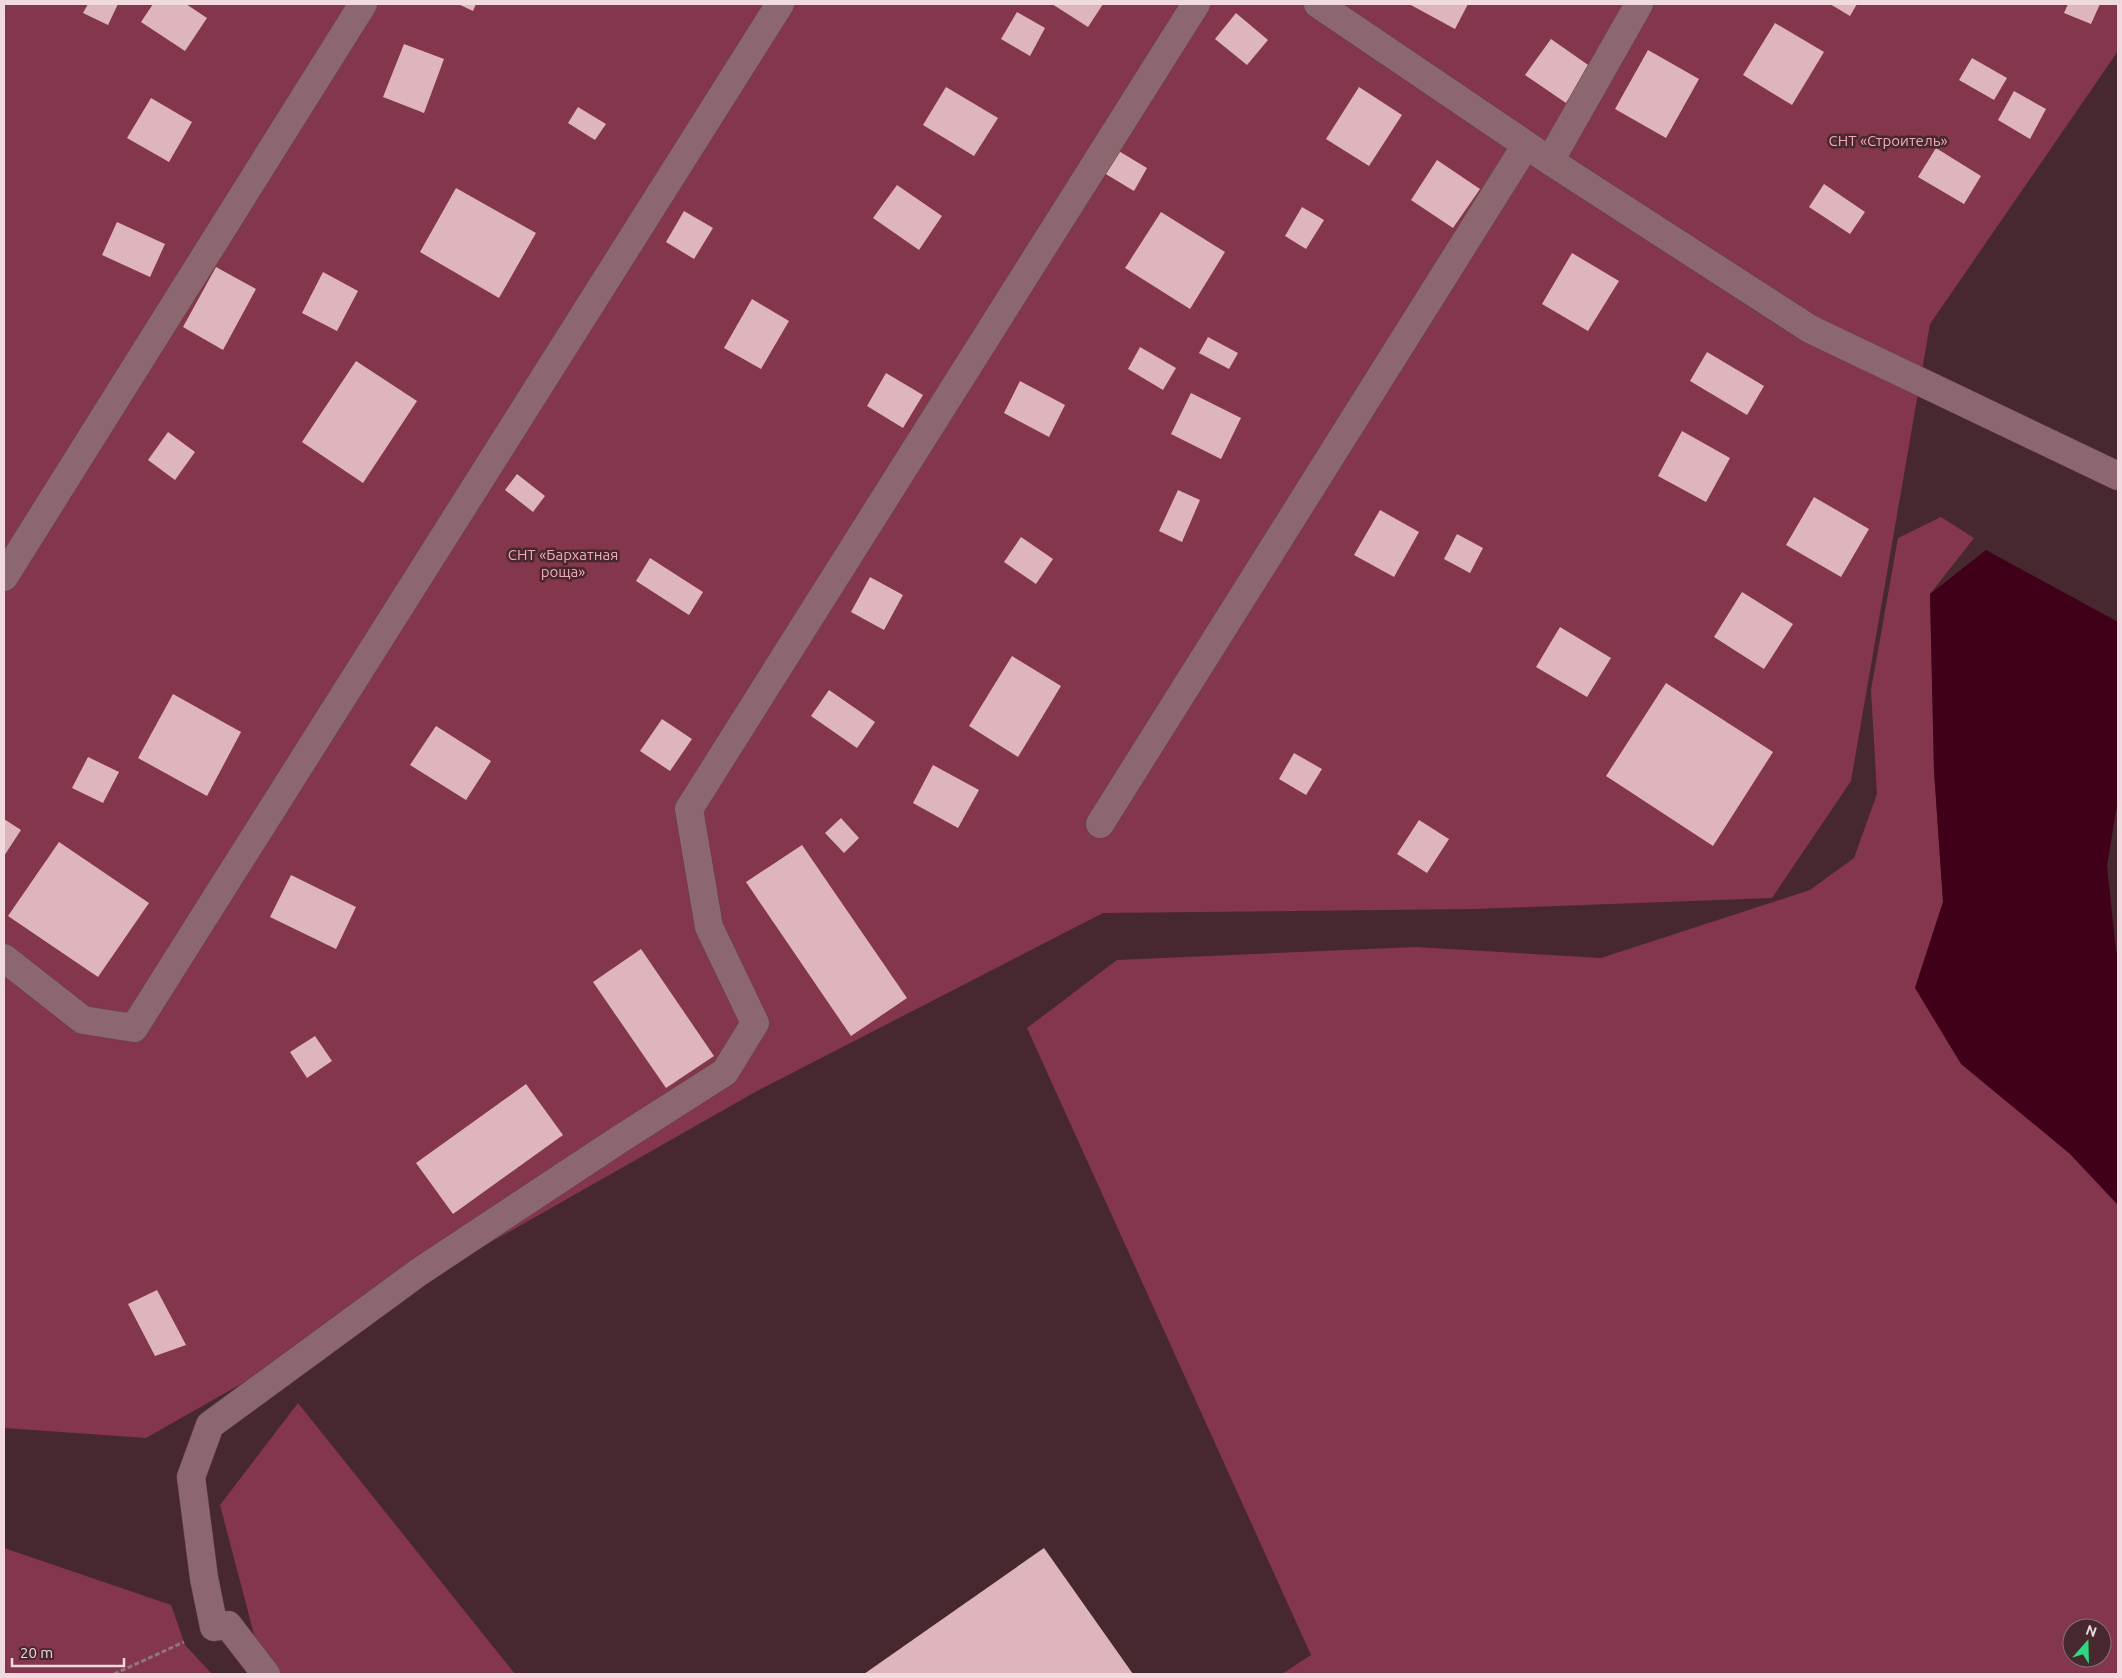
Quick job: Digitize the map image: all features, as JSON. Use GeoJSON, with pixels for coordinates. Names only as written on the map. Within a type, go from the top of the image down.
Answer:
{"type":"FeatureCollection","features":[{"type":"Feature","properties":{"kind":"street"},"geometry":{"type":"LineString","coordinates":[[4,577],[363,4]]}},
{"type":"Feature","properties":{"kind":"street"},"geometry":{"type":"LineString","coordinates":[[4,958],[83,1020],[134,1028],[780,4]]}},
{"type":"Feature","properties":{"kind":"street"},"geometry":{"type":"LineString","coordinates":[[266,1674],[228,1625],[214,1627],[204,1578],[191,1477],[210,1425],[419,1272],[725,1072],[755,1023],[709,927],[689,809],[1196,4]]}},
{"type":"Feature","properties":{"kind":"street"},"geometry":{"type":"LineString","coordinates":[[1318,4],[1550,161],[1810,330],[2118,476]]}},
{"type":"Feature","properties":{"kind":"street"},"geometry":{"type":"LineString","coordinates":[[1550,161],[1639,4]]}},
{"type":"Feature","properties":{"kind":"street"},"geometry":{"type":"LineString","coordinates":[[1100,824],[1526,145]]}},
{"type":"Feature","properties":{"kind":"path"},"geometry":{"type":"LineString","coordinates":[[114,1674],[214,1627]]}},
{"type":"Feature","properties":{"kind":"green space","name":"СНТ «Бархатная роща»"},"geometry":{"type":"Polygon","coordinates":[[[4,4],[2118,4],[2118,51],[1930,324],[1851,781],[1772,898],[1475,909],[1103,913],[757,1091],[146,1438],[4,1428],[4,4]]]}},
{"type":"Feature","properties":{"kind":"green space"},"geometry":{"type":"Polygon","coordinates":[[[1941,517],[1974,538],[1930,594],[1934,770],[1943,902],[1915,988],[2118,1205],[2118,1674],[1282,1674],[1311,1655],[1027,1028],[1117,960],[1415,947],[1601,958],[1810,890],[1854,858],[1877,794],[1871,690],[1898,538],[1941,517]]]}},
{"type":"Feature","properties":{"kind":"green space"},"geometry":{"type":"Polygon","coordinates":[[[298,1403],[515,1674],[274,1674],[261,1661],[220,1505],[298,1403]]]}},
{"type":"Feature","properties":{"kind":"green space"},"geometry":{"type":"Polygon","coordinates":[[[4,1548],[171,1605],[185,1645],[212,1674],[4,1674],[4,1548]]]}},
{"type":"Feature","properties":{"kind":"shaded area"},"geometry":{"type":"Polygon","coordinates":[[[1986,550],[2118,622],[2118,799],[2107,866],[2116,951],[2118,952],[2118,1205],[2070,1154],[1961,1064],[1915,988],[1943,902],[1934,770],[1930,594],[1986,550]]]}},
{"type":"Feature","properties":{"kind":"building"},"geometry":{"type":"Polygon","coordinates":[[[88,4],[118,4],[108,25],[83,13],[88,4]]]}},
{"type":"Feature","properties":{"kind":"building"},"geometry":{"type":"Polygon","coordinates":[[[153,4],[186,4],[207,18],[185,51],[141,22],[153,4]]]}},
{"type":"Feature","properties":{"kind":"building"},"geometry":{"type":"Polygon","coordinates":[[[458,4],[476,4],[473,11],[458,4]]]}},
{"type":"Feature","properties":{"kind":"building"},"geometry":{"type":"Polygon","coordinates":[[[1052,4],[1103,4],[1088,27],[1052,4]]]}},
{"type":"Feature","properties":{"kind":"building"},"geometry":{"type":"Polygon","coordinates":[[[1409,4],[1468,4],[1455,29],[1409,4]]]}},
{"type":"Feature","properties":{"kind":"building"},"geometry":{"type":"Polygon","coordinates":[[[1830,4],[1857,4],[1850,16],[1830,4]]]}},
{"type":"Feature","properties":{"kind":"building"},"geometry":{"type":"Polygon","coordinates":[[[2068,4],[2100,4],[2091,24],[2064,13],[2068,4]]]}},
{"type":"Feature","properties":{"kind":"building"},"geometry":{"type":"Polygon","coordinates":[[[1017,12],[1045,28],[1030,56],[1001,39],[1017,12]]]}},
{"type":"Feature","properties":{"kind":"building"},"geometry":{"type":"Polygon","coordinates":[[[1236,13],[1268,40],[1247,65],[1215,39],[1236,13]]]}},
{"type":"Feature","properties":{"kind":"building"},"geometry":{"type":"Polygon","coordinates":[[[1775,23],[1824,52],[1792,105],[1743,75],[1775,23]]]}},
{"type":"Feature","properties":{"kind":"building"},"geometry":{"type":"Polygon","coordinates":[[[1551,39],[1591,67],[1566,103],[1525,75],[1551,39]]]}},
{"type":"Feature","properties":{"kind":"building"},"geometry":{"type":"Polygon","coordinates":[[[404,44],[444,59],[424,113],[383,97],[404,44]]]}},
{"type":"Feature","properties":{"kind":"building"},"geometry":{"type":"Polygon","coordinates":[[[1648,50],[1699,79],[1666,138],[1615,109],[1648,50]]]}},
{"type":"Feature","properties":{"kind":"building"},"geometry":{"type":"Polygon","coordinates":[[[1972,58],[2007,78],[1994,100],[1959,80],[1972,58]]]}},
{"type":"Feature","properties":{"kind":"building"},"geometry":{"type":"Polygon","coordinates":[[[946,87],[998,118],[974,156],[923,125],[946,87]]]}},
{"type":"Feature","properties":{"kind":"building"},"geometry":{"type":"Polygon","coordinates":[[[1359,87],[1402,115],[1369,166],[1326,139],[1359,87]]]}},
{"type":"Feature","properties":{"kind":"building"},"geometry":{"type":"Polygon","coordinates":[[[2014,91],[2046,109],[2030,139],[1998,120],[2014,91]]]}},
{"type":"Feature","properties":{"kind":"building"},"geometry":{"type":"Polygon","coordinates":[[[151,98],[192,122],[169,162],[127,138],[151,98]]]}},
{"type":"Feature","properties":{"kind":"building"},"geometry":{"type":"Polygon","coordinates":[[[578,107],[606,124],[595,140],[568,123],[578,107]]]}},
{"type":"Feature","properties":{"kind":"building"},"geometry":{"type":"Polygon","coordinates":[[[1936,148],[1981,176],[1964,204],[1918,177],[1936,148]]]}},
{"type":"Feature","properties":{"kind":"building"},"geometry":{"type":"Polygon","coordinates":[[[1117,150],[1147,168],[1134,191],[1104,173],[1117,150]]]}},
{"type":"Feature","properties":{"kind":"building"},"geometry":{"type":"Polygon","coordinates":[[[1437,160],[1480,189],[1453,228],[1411,200],[1437,160]]]}},
{"type":"Feature","properties":{"kind":"building"},"geometry":{"type":"Polygon","coordinates":[[[1824,184],[1865,212],[1850,234],[1809,207],[1824,184]]]}},
{"type":"Feature","properties":{"kind":"building"},"geometry":{"type":"Polygon","coordinates":[[[897,185],[942,216],[919,250],[873,218],[897,185]]]}},
{"type":"Feature","properties":{"kind":"building"},"geometry":{"type":"Polygon","coordinates":[[[456,188],[536,233],[499,298],[420,252],[456,188]]]}},
{"type":"Feature","properties":{"kind":"building"},"geometry":{"type":"Polygon","coordinates":[[[1302,207],[1324,220],[1306,249],[1285,236],[1302,207]]]}},
{"type":"Feature","properties":{"kind":"building"},"geometry":{"type":"Polygon","coordinates":[[[684,211],[713,228],[694,259],[666,242],[684,211]]]}},
{"type":"Feature","properties":{"kind":"building"},"geometry":{"type":"Polygon","coordinates":[[[1161,212],[1225,252],[1190,309],[1125,268],[1161,212]]]}},
{"type":"Feature","properties":{"kind":"building"},"geometry":{"type":"Polygon","coordinates":[[[117,222],[165,244],[150,277],[102,255],[117,222]]]}},
{"type":"Feature","properties":{"kind":"building"},"geometry":{"type":"Polygon","coordinates":[[[1572,253],[1619,281],[1588,331],[1542,304],[1572,253]]]}},
{"type":"Feature","properties":{"kind":"building"},"geometry":{"type":"Polygon","coordinates":[[[216,267],[256,289],[223,350],[183,327],[216,267]]]}},
{"type":"Feature","properties":{"kind":"building"},"geometry":{"type":"Polygon","coordinates":[[[323,272],[358,291],[337,331],[302,313],[323,272]]]}},
{"type":"Feature","properties":{"kind":"building"},"geometry":{"type":"Polygon","coordinates":[[[752,299],[789,321],[761,369],[724,348],[752,299]]]}},
{"type":"Feature","properties":{"kind":"building"},"geometry":{"type":"Polygon","coordinates":[[[1208,337],[1238,353],[1229,369],[1199,353],[1208,337]]]}},
{"type":"Feature","properties":{"kind":"building"},"geometry":{"type":"Polygon","coordinates":[[[1140,347],[1176,368],[1163,390],[1128,369],[1140,347]]]}},
{"type":"Feature","properties":{"kind":"building"},"geometry":{"type":"Polygon","coordinates":[[[1707,352],[1764,386],[1747,415],[1690,381],[1707,352]]]}},
{"type":"Feature","properties":{"kind":"building"},"geometry":{"type":"Polygon","coordinates":[[[356,361],[417,401],[363,483],[302,442],[356,361]]]}},
{"type":"Feature","properties":{"kind":"building"},"geometry":{"type":"Polygon","coordinates":[[[886,373],[923,395],[903,428],[867,406],[886,373]]]}},
{"type":"Feature","properties":{"kind":"building"},"geometry":{"type":"Polygon","coordinates":[[[1020,381],[1065,405],[1049,437],[1004,413],[1020,381]]]}},
{"type":"Feature","properties":{"kind":"building"},"geometry":{"type":"Polygon","coordinates":[[[1191,393],[1241,418],[1221,459],[1171,434],[1191,393]]]}},
{"type":"Feature","properties":{"kind":"building"},"geometry":{"type":"Polygon","coordinates":[[[1682,431],[1730,458],[1706,502],[1658,476],[1682,431]]]}},
{"type":"Feature","properties":{"kind":"building"},"geometry":{"type":"Polygon","coordinates":[[[168,432],[195,452],[175,480],[148,460],[168,432]]]}},
{"type":"Feature","properties":{"kind":"building"},"geometry":{"type":"Polygon","coordinates":[[[517,474],[545,496],[533,512],[505,490],[517,474]]]}},
{"type":"Feature","properties":{"kind":"building"},"geometry":{"type":"Polygon","coordinates":[[[1178,490],[1200,500],[1182,542],[1159,531],[1178,490]]]}},
{"type":"Feature","properties":{"kind":"building"},"geometry":{"type":"Polygon","coordinates":[[[1814,497],[1869,529],[1841,577],[1786,545],[1814,497]]]}},
{"type":"Feature","properties":{"kind":"building"},"geometry":{"type":"Polygon","coordinates":[[[1380,510],[1419,532],[1394,577],[1354,555],[1380,510]]]}},
{"type":"Feature","properties":{"kind":"building"},"geometry":{"type":"Polygon","coordinates":[[[1457,534],[1483,548],[1470,573],[1444,559],[1457,534]]]}},
{"type":"Feature","properties":{"kind":"building"},"geometry":{"type":"Polygon","coordinates":[[[1021,537],[1053,559],[1036,584],[1004,562],[1021,537]]]}},
{"type":"Feature","properties":{"kind":"building"},"geometry":{"type":"Polygon","coordinates":[[[650,558],[703,592],[689,615],[636,581],[650,558]]]}},
{"type":"Feature","properties":{"kind":"building"},"geometry":{"type":"Polygon","coordinates":[[[870,577],[903,595],[884,630],[851,612],[870,577]]]}},
{"type":"Feature","properties":{"kind":"building"},"geometry":{"type":"Polygon","coordinates":[[[1742,592],[1793,624],[1764,669],[1714,637],[1742,592]]]}},
{"type":"Feature","properties":{"kind":"building"},"geometry":{"type":"Polygon","coordinates":[[[1560,627],[1611,658],[1587,697],[1536,667],[1560,627]]]}},
{"type":"Feature","properties":{"kind":"building"},"geometry":{"type":"Polygon","coordinates":[[[1012,656],[1061,686],[1018,757],[969,726],[1012,656]]]}},
{"type":"Feature","properties":{"kind":"building"},"geometry":{"type":"Polygon","coordinates":[[[1666,683],[1773,752],[1713,846],[1606,776],[1666,683]]]}},
{"type":"Feature","properties":{"kind":"building"},"geometry":{"type":"Polygon","coordinates":[[[829,690],[875,722],[857,748],[811,716],[829,690]]]}},
{"type":"Feature","properties":{"kind":"building"},"geometry":{"type":"Polygon","coordinates":[[[173,694],[241,732],[207,796],[138,758],[173,694]]]}},
{"type":"Feature","properties":{"kind":"building"},"geometry":{"type":"Polygon","coordinates":[[[662,719],[692,739],[670,771],[640,751],[662,719]]]}},
{"type":"Feature","properties":{"kind":"building"},"geometry":{"type":"Polygon","coordinates":[[[436,726],[491,761],[466,800],[410,765],[436,726]]]}},
{"type":"Feature","properties":{"kind":"building"},"geometry":{"type":"Polygon","coordinates":[[[1294,753],[1322,769],[1306,795],[1279,779],[1294,753]]]}},
{"type":"Feature","properties":{"kind":"building"},"geometry":{"type":"Polygon","coordinates":[[[88,757],[119,772],[103,803],[72,788],[88,757]]]}},
{"type":"Feature","properties":{"kind":"building"},"geometry":{"type":"Polygon","coordinates":[[[933,765],[979,790],[958,828],[913,803],[933,765]]]}},
{"type":"Feature","properties":{"kind":"building"},"geometry":{"type":"Polygon","coordinates":[[[841,818],[859,838],[844,853],[825,833],[841,818]]]}},
{"type":"Feature","properties":{"kind":"building"},"geometry":{"type":"Polygon","coordinates":[[[4,819],[21,830],[4,856],[4,819]]]}},
{"type":"Feature","properties":{"kind":"building"},"geometry":{"type":"Polygon","coordinates":[[[1419,820],[1449,839],[1427,873],[1397,854],[1419,820]]]}},
{"type":"Feature","properties":{"kind":"building"},"geometry":{"type":"Polygon","coordinates":[[[59,842],[149,903],[98,977],[8,916],[59,842]]]}},
{"type":"Feature","properties":{"kind":"building"},"geometry":{"type":"Polygon","coordinates":[[[802,845],[907,998],[851,1036],[746,882],[802,845]]]}},
{"type":"Feature","properties":{"kind":"building"},"geometry":{"type":"Polygon","coordinates":[[[291,875],[356,907],[336,949],[270,917],[291,875]]]}},
{"type":"Feature","properties":{"kind":"building"},"geometry":{"type":"Polygon","coordinates":[[[641,949],[714,1056],[666,1088],[593,982],[641,949]]]}},
{"type":"Feature","properties":{"kind":"building"},"geometry":{"type":"Polygon","coordinates":[[[315,1036],[332,1061],[307,1078],[290,1052],[315,1036]]]}},
{"type":"Feature","properties":{"kind":"building"},"geometry":{"type":"Polygon","coordinates":[[[526,1084],[563,1135],[453,1214],[416,1163],[526,1084]]]}},
{"type":"Feature","properties":{"kind":"building"},"geometry":{"type":"Polygon","coordinates":[[[157,1290],[186,1345],[155,1356],[128,1304],[157,1290]]]}},
{"type":"Feature","properties":{"kind":"building"},"geometry":{"type":"Polygon","coordinates":[[[1044,1548],[1133,1674],[864,1674],[1044,1548]]]}},
{"type":"Feature","properties":{"kind":"park label","name":"СНТ «Строитель»"},"geometry":{"type":"Point","coordinates":[1888,140]}}]}
